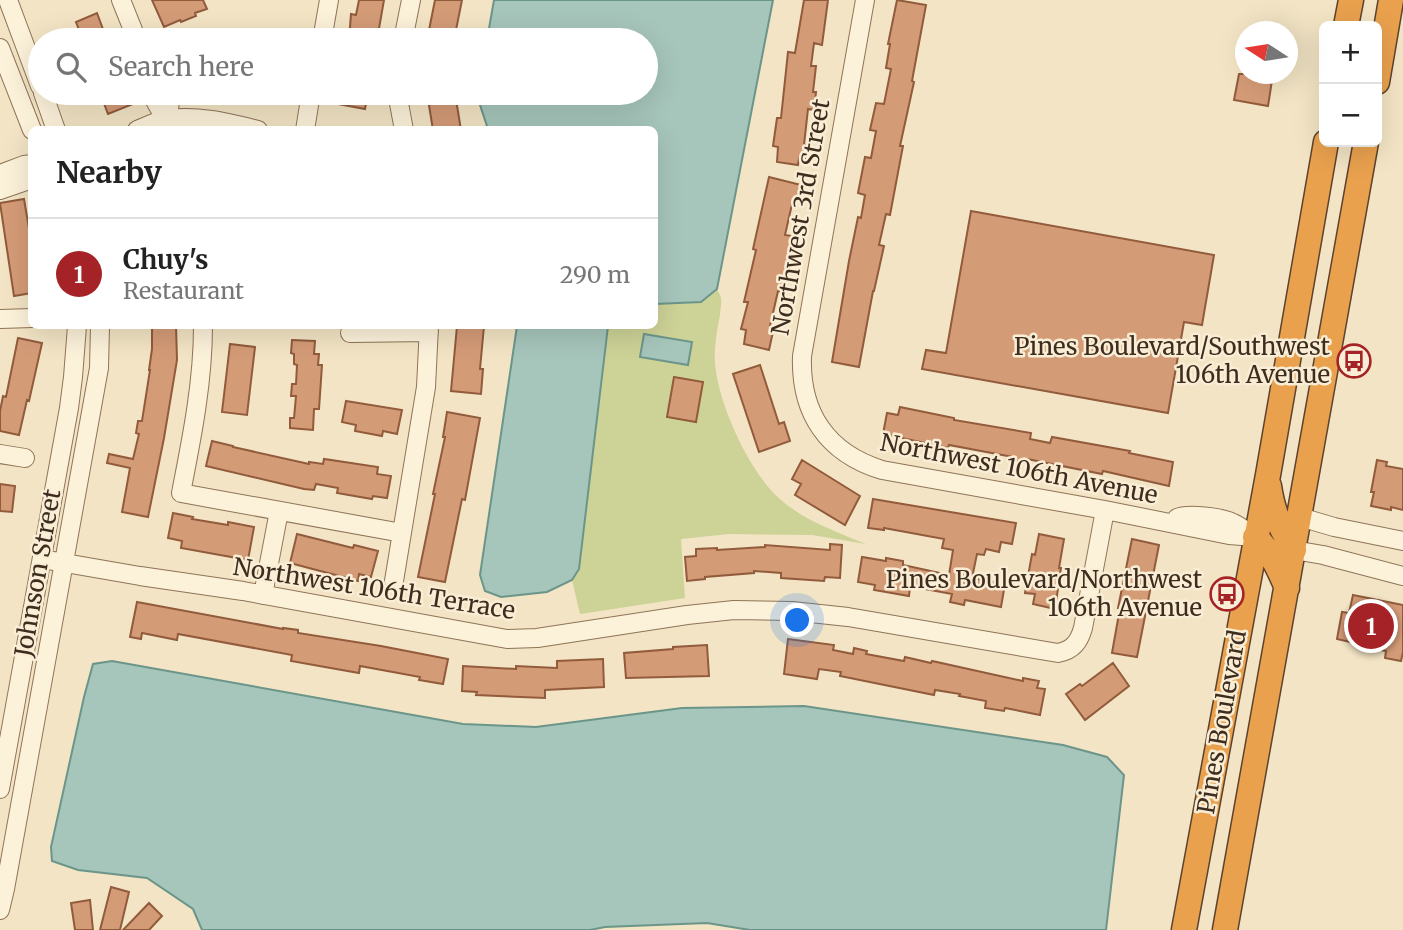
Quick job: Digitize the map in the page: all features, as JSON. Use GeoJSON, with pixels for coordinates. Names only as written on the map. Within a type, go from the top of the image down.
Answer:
{"type":"FeatureCollection","features":[{"type":"Feature","properties":{"kind":"highway"},"geometry":{"type":"LineString","coordinates":[[1347,21],[1351,0]]}},
{"type":"Feature","properties":{"kind":"highway"},"geometry":{"type":"LineString","coordinates":[[1382,53],[1391,0]]}},
{"type":"Feature","properties":{"kind":"highway","name":"Pines Boulevard"},"geometry":{"type":"LineString","coordinates":[[1184,930],[1325,147]]}},
{"type":"Feature","properties":{"kind":"highway","name":"Pines Boulevard"},"geometry":{"type":"LineString","coordinates":[[1225,930],[1365,147]]}},
{"type":"Feature","properties":{"kind":"highway"},"geometry":{"type":"LineString","coordinates":[[1268,475],[1272,507],[1294,550]]}},
{"type":"Feature","properties":{"kind":"highway"},"geometry":{"type":"LineString","coordinates":[[1255,537],[1265,545],[1274,559],[1287,588]]}},
{"type":"Feature","properties":{"kind":"street"},"geometry":{"type":"LineString","coordinates":[[8,0],[28,54]]}},
{"type":"Feature","properties":{"kind":"street"},"geometry":{"type":"LineString","coordinates":[[121,0],[132,28]]}},
{"type":"Feature","properties":{"kind":"street"},"geometry":{"type":"LineString","coordinates":[[323,28],[329,0]]}},
{"type":"Feature","properties":{"kind":"street"},"geometry":{"type":"LineString","coordinates":[[405,28],[411,0]]}},
{"type":"Feature","properties":{"kind":"street","name":"Northwest 3rd Street"},"geometry":{"type":"LineString","coordinates":[[828,438],[813,416],[807,401],[803,386],[802,356],[864,0]]}},
{"type":"Feature","properties":{"kind":"street"},"geometry":{"type":"LineString","coordinates":[[0,48],[30,126]]}},
{"type":"Feature","properties":{"kind":"street"},"geometry":{"type":"LineString","coordinates":[[47,105],[55,126]]}},
{"type":"Feature","properties":{"kind":"street"},"geometry":{"type":"LineString","coordinates":[[156,105],[170,124]]}},
{"type":"Feature","properties":{"kind":"street"},"geometry":{"type":"LineString","coordinates":[[170,105],[170,124]]}},
{"type":"Feature","properties":{"kind":"street"},"geometry":{"type":"LineString","coordinates":[[306,126],[309,105]]}},
{"type":"Feature","properties":{"kind":"street"},"geometry":{"type":"LineString","coordinates":[[398,105],[400,126]]}},
{"type":"Feature","properties":{"kind":"street"},"geometry":{"type":"LineString","coordinates":[[170,124],[191,119],[241,126]]}},
{"type":"Feature","properties":{"kind":"street"},"geometry":{"type":"LineString","coordinates":[[0,174],[28,164]]}},
{"type":"Feature","properties":{"kind":"street"},"geometry":{"type":"LineString","coordinates":[[0,190],[28,180]]}},
{"type":"Feature","properties":{"kind":"street"},"geometry":{"type":"LineString","coordinates":[[0,320],[28,318]]}},
{"type":"Feature","properties":{"kind":"street","name":"Johnson Street"},"geometry":{"type":"LineString","coordinates":[[0,789],[69,408],[77,329]]}},
{"type":"Feature","properties":{"kind":"street","name":"Johnson Street"},"geometry":{"type":"LineString","coordinates":[[0,910],[99,368],[100,329]]}},
{"type":"Feature","properties":{"kind":"street"},"geometry":{"type":"LineString","coordinates":[[203,329],[201,373],[194,426],[181,493],[402,533]]}},
{"type":"Feature","properties":{"kind":"street"},"geometry":{"type":"LineString","coordinates":[[350,333],[429,329],[426,387],[394,581]]}},
{"type":"Feature","properties":{"kind":"street","name":"Northwest 106th Avenue"},"geometry":{"type":"LineString","coordinates":[[828,438],[860,462],[883,470],[1167,523],[1182,516],[1231,521],[1255,537]]}},
{"type":"Feature","properties":{"kind":"street"},"geometry":{"type":"LineString","coordinates":[[0,454],[25,458]]}},
{"type":"Feature","properties":{"kind":"street","name":"Northwest 106th Terrace"},"geometry":{"type":"LineString","coordinates":[[42,559],[264,595],[507,639],[537,638],[734,610],[792,611],[848,617],[1058,653],[1072,648],[1083,628],[1105,510]]}},
{"type":"Feature","properties":{"kind":"street"},"geometry":{"type":"LineString","coordinates":[[264,595],[279,511]]}},
{"type":"Feature","properties":{"kind":"street"},"geometry":{"type":"LineString","coordinates":[[1300,517],[1403,541]]}},
{"type":"Feature","properties":{"kind":"street"},"geometry":{"type":"LineString","coordinates":[[1294,550],[1403,576]]}},
{"type":"Feature","properties":{"kind":"green space"},"geometry":{"type":"Polygon","coordinates":[[[717,289],[721,296],[715,350],[717,378],[737,436],[758,473],[781,500],[800,514],[866,544],[812,535],[729,534],[681,539],[685,598],[580,614],[572,580],[579,569],[608,329],[658,329],[658,304],[700,302],[717,289]]]}},
{"type":"Feature","properties":{"kind":"water"},"geometry":{"type":"Polygon","coordinates":[[[494,0],[773,0],[717,289],[701,302],[658,304],[658,126],[487,126],[480,105],[658,105],[658,28],[489,28],[494,0]]]}},
{"type":"Feature","properties":{"kind":"water"},"geometry":{"type":"Polygon","coordinates":[[[517,329],[608,329],[579,569],[572,580],[547,592],[501,597],[485,591],[480,575],[517,329]]]}},
{"type":"Feature","properties":{"kind":"water"},"geometry":{"type":"Polygon","coordinates":[[[644,334],[692,342],[688,365],[640,357],[644,334]]]}},
{"type":"Feature","properties":{"kind":"water"},"geometry":{"type":"Polygon","coordinates":[[[112,661],[463,724],[536,727],[682,708],[804,706],[1063,745],[1107,757],[1124,775],[1106,930],[750,930],[707,923],[590,930],[202,930],[193,909],[147,878],[78,870],[52,861],[51,847],[93,664],[112,661]]]}},
{"type":"Feature","properties":{"kind":"building"},"geometry":{"type":"Polygon","coordinates":[[[152,0],[203,0],[207,9],[195,13],[196,16],[164,27],[152,0]]]}},
{"type":"Feature","properties":{"kind":"building"},"geometry":{"type":"Polygon","coordinates":[[[359,0],[384,0],[379,28],[350,28],[351,14],[356,15],[359,0]]]}},
{"type":"Feature","properties":{"kind":"building"},"geometry":{"type":"Polygon","coordinates":[[[435,0],[462,0],[456,28],[429,28],[435,0]]]}},
{"type":"Feature","properties":{"kind":"building"},"geometry":{"type":"Polygon","coordinates":[[[804,0],[828,0],[822,45],[814,43],[811,66],[816,66],[814,110],[808,109],[805,159],[799,158],[798,165],[777,162],[778,147],[773,146],[777,118],[781,118],[788,52],[795,53],[804,0]]]}},
{"type":"Feature","properties":{"kind":"building"},"geometry":{"type":"Polygon","coordinates":[[[897,0],[926,5],[912,81],[914,82],[900,146],[903,146],[890,215],[886,214],[879,245],[884,246],[859,367],[832,362],[849,261],[865,195],[858,193],[865,157],[871,158],[876,131],[870,130],[876,103],[884,104],[891,69],[886,68],[888,44],[897,0]]]}},
{"type":"Feature","properties":{"kind":"building"},"geometry":{"type":"Polygon","coordinates":[[[97,13],[103,28],[78,28],[76,22],[97,13]]]}},
{"type":"Feature","properties":{"kind":"building"},"geometry":{"type":"Polygon","coordinates":[[[1237,84],[1271,84],[1268,106],[1234,100],[1237,84]]]}},
{"type":"Feature","properties":{"kind":"building"},"geometry":{"type":"Polygon","coordinates":[[[105,105],[130,105],[108,114],[105,105]]]}},
{"type":"Feature","properties":{"kind":"building"},"geometry":{"type":"Polygon","coordinates":[[[343,105],[366,105],[365,109],[343,105]]]}},
{"type":"Feature","properties":{"kind":"building"},"geometry":{"type":"Polygon","coordinates":[[[429,105],[457,105],[460,126],[432,126],[429,105]]]}},
{"type":"Feature","properties":{"kind":"building"},"geometry":{"type":"Polygon","coordinates":[[[769,177],[801,185],[797,201],[793,200],[785,235],[792,236],[781,292],[778,291],[770,326],[774,327],[769,350],[744,344],[746,330],[741,329],[756,250],[753,249],[769,177]]]}},
{"type":"Feature","properties":{"kind":"building"},"geometry":{"type":"Polygon","coordinates":[[[24,199],[28,222],[28,294],[14,296],[0,203],[24,199]]]}},
{"type":"Feature","properties":{"kind":"building"},"geometry":{"type":"Polygon","coordinates":[[[971,211],[1214,255],[1202,325],[1184,322],[1168,413],[922,369],[926,350],[946,353],[971,211]]]}},
{"type":"Feature","properties":{"kind":"building"},"geometry":{"type":"Polygon","coordinates":[[[152,329],[176,329],[177,360],[148,517],[122,512],[130,468],[107,463],[109,454],[133,459],[139,434],[136,433],[138,421],[142,421],[152,349],[152,329]]]}},
{"type":"Feature","properties":{"kind":"building"},"geometry":{"type":"Polygon","coordinates":[[[457,329],[484,329],[481,394],[451,391],[457,329]]]}},
{"type":"Feature","properties":{"kind":"building"},"geometry":{"type":"Polygon","coordinates":[[[18,338],[42,343],[19,435],[0,431],[0,411],[3,396],[6,397],[18,338]]]}},
{"type":"Feature","properties":{"kind":"building"},"geometry":{"type":"Polygon","coordinates":[[[292,340],[315,341],[314,354],[319,354],[318,365],[322,365],[319,409],[314,409],[313,430],[290,428],[296,396],[291,396],[292,384],[296,384],[297,365],[294,364],[294,354],[291,353],[292,340]]]}},
{"type":"Feature","properties":{"kind":"building"},"geometry":{"type":"Polygon","coordinates":[[[230,344],[255,347],[247,415],[222,412],[230,344]]]}},
{"type":"Feature","properties":{"kind":"building"},"geometry":{"type":"Polygon","coordinates":[[[760,365],[779,424],[784,422],[790,441],[759,452],[733,374],[760,365]]]}},
{"type":"Feature","properties":{"kind":"building"},"geometry":{"type":"Polygon","coordinates":[[[674,377],[703,382],[696,422],[667,417],[674,377]]]}},
{"type":"Feature","properties":{"kind":"building"},"geometry":{"type":"Polygon","coordinates":[[[346,401],[402,410],[397,434],[383,431],[382,436],[355,431],[356,425],[342,422],[346,401]]]}},
{"type":"Feature","properties":{"kind":"building"},"geometry":{"type":"Polygon","coordinates":[[[900,407],[954,420],[1031,433],[1030,439],[1050,443],[1052,437],[1173,462],[1169,486],[1103,471],[1102,474],[1027,459],[1026,463],[1012,460],[1013,457],[949,445],[948,448],[883,434],[887,413],[898,415],[900,407]]]}},
{"type":"Feature","properties":{"kind":"building"},"geometry":{"type":"Polygon","coordinates":[[[447,412],[480,418],[465,500],[462,499],[445,582],[418,577],[435,494],[447,412]]]}},
{"type":"Feature","properties":{"kind":"building"},"geometry":{"type":"Polygon","coordinates":[[[212,441],[309,464],[323,464],[324,459],[378,467],[377,474],[391,476],[387,498],[373,496],[372,499],[337,493],[338,488],[316,484],[314,490],[304,489],[206,466],[212,441]]]}},
{"type":"Feature","properties":{"kind":"building"},"geometry":{"type":"Polygon","coordinates":[[[802,460],[860,496],[845,525],[795,495],[801,484],[792,479],[802,460]]]}},
{"type":"Feature","properties":{"kind":"building"},"geometry":{"type":"Polygon","coordinates":[[[1377,460],[1387,462],[1386,466],[1403,469],[1403,510],[1371,506],[1377,460]]]}},
{"type":"Feature","properties":{"kind":"building"},"geometry":{"type":"Polygon","coordinates":[[[0,484],[15,486],[12,512],[0,511],[0,484]]]}},
{"type":"Feature","properties":{"kind":"building"},"geometry":{"type":"Polygon","coordinates":[[[873,499],[1016,523],[1012,544],[1001,542],[999,552],[986,549],[984,555],[977,554],[972,578],[1005,584],[1001,607],[965,600],[964,605],[950,602],[952,594],[925,589],[910,587],[909,596],[874,590],[875,585],[858,582],[862,557],[903,561],[903,565],[949,575],[953,550],[942,548],[944,539],[884,528],[868,528],[873,499]]]}},
{"type":"Feature","properties":{"kind":"building"},"geometry":{"type":"Polygon","coordinates":[[[173,513],[193,517],[192,519],[254,527],[248,560],[181,548],[182,541],[168,538],[173,513]]]}},
{"type":"Feature","properties":{"kind":"building"},"geometry":{"type":"Polygon","coordinates":[[[297,534],[353,548],[354,545],[378,551],[371,577],[359,574],[358,581],[290,563],[297,534]]]}},
{"type":"Feature","properties":{"kind":"building"},"geometry":{"type":"Polygon","coordinates":[[[1039,534],[1064,539],[1055,609],[1033,604],[1035,594],[1025,593],[1032,554],[1035,555],[1039,534]]]}},
{"type":"Feature","properties":{"kind":"building"},"geometry":{"type":"Polygon","coordinates":[[[1132,539],[1159,545],[1137,657],[1112,653],[1132,539]]]}},
{"type":"Feature","properties":{"kind":"building"},"geometry":{"type":"Polygon","coordinates":[[[830,544],[842,545],[840,578],[825,577],[824,581],[781,578],[781,573],[754,571],[687,581],[685,557],[696,556],[696,549],[717,550],[765,545],[830,550],[830,544]]]}},
{"type":"Feature","properties":{"kind":"building"},"geometry":{"type":"Polygon","coordinates":[[[1353,595],[1403,605],[1401,661],[1385,658],[1386,651],[1337,639],[1342,612],[1349,613],[1353,595]]]}},
{"type":"Feature","properties":{"kind":"building"},"geometry":{"type":"Polygon","coordinates":[[[137,602],[448,659],[443,684],[360,666],[359,673],[291,661],[292,655],[178,634],[177,640],[142,633],[141,639],[130,637],[137,602]]]}},
{"type":"Feature","properties":{"kind":"building"},"geometry":{"type":"Polygon","coordinates":[[[788,639],[834,645],[833,650],[853,654],[854,648],[867,651],[866,654],[904,661],[905,657],[931,663],[932,661],[1023,681],[1023,678],[1039,681],[1037,688],[1045,689],[1040,715],[1005,708],[1004,711],[985,708],[986,701],[959,696],[960,694],[935,690],[934,695],[840,676],[841,672],[819,669],[817,679],[784,674],[788,639]]]}},
{"type":"Feature","properties":{"kind":"building"},"geometry":{"type":"Polygon","coordinates":[[[707,645],[709,676],[626,678],[624,653],[707,645]]]}},
{"type":"Feature","properties":{"kind":"building"},"geometry":{"type":"Polygon","coordinates":[[[603,659],[604,687],[545,690],[545,698],[476,695],[477,692],[462,691],[463,666],[557,668],[557,661],[603,659]]]}},
{"type":"Feature","properties":{"kind":"building"},"geometry":{"type":"Polygon","coordinates":[[[1113,663],[1129,686],[1085,720],[1066,694],[1080,684],[1082,686],[1113,663]]]}},
{"type":"Feature","properties":{"kind":"building"},"geometry":{"type":"Polygon","coordinates":[[[111,887],[129,892],[120,930],[100,930],[111,887]]]}},
{"type":"Feature","properties":{"kind":"building"},"geometry":{"type":"Polygon","coordinates":[[[90,900],[93,930],[75,930],[71,903],[90,900]]]}},
{"type":"Feature","properties":{"kind":"building"},"geometry":{"type":"Polygon","coordinates":[[[149,903],[162,916],[149,930],[123,930],[149,903]]]}},
{"type":"Feature","properties":{"kind":"place","name":"Pines Boulevard/Southwest 106th Avenue"},"geometry":{"type":"Point","coordinates":[1354,361]}},
{"type":"Feature","properties":{"kind":"place","name":"Pines Boulevard/Northwest 106th Avenue"},"geometry":{"type":"Point","coordinates":[1227,594]}},
{"type":"Feature","properties":{"kind":"place","name":"Chuy's"},"geometry":{"type":"Point","coordinates":[1371,626]}}]}
